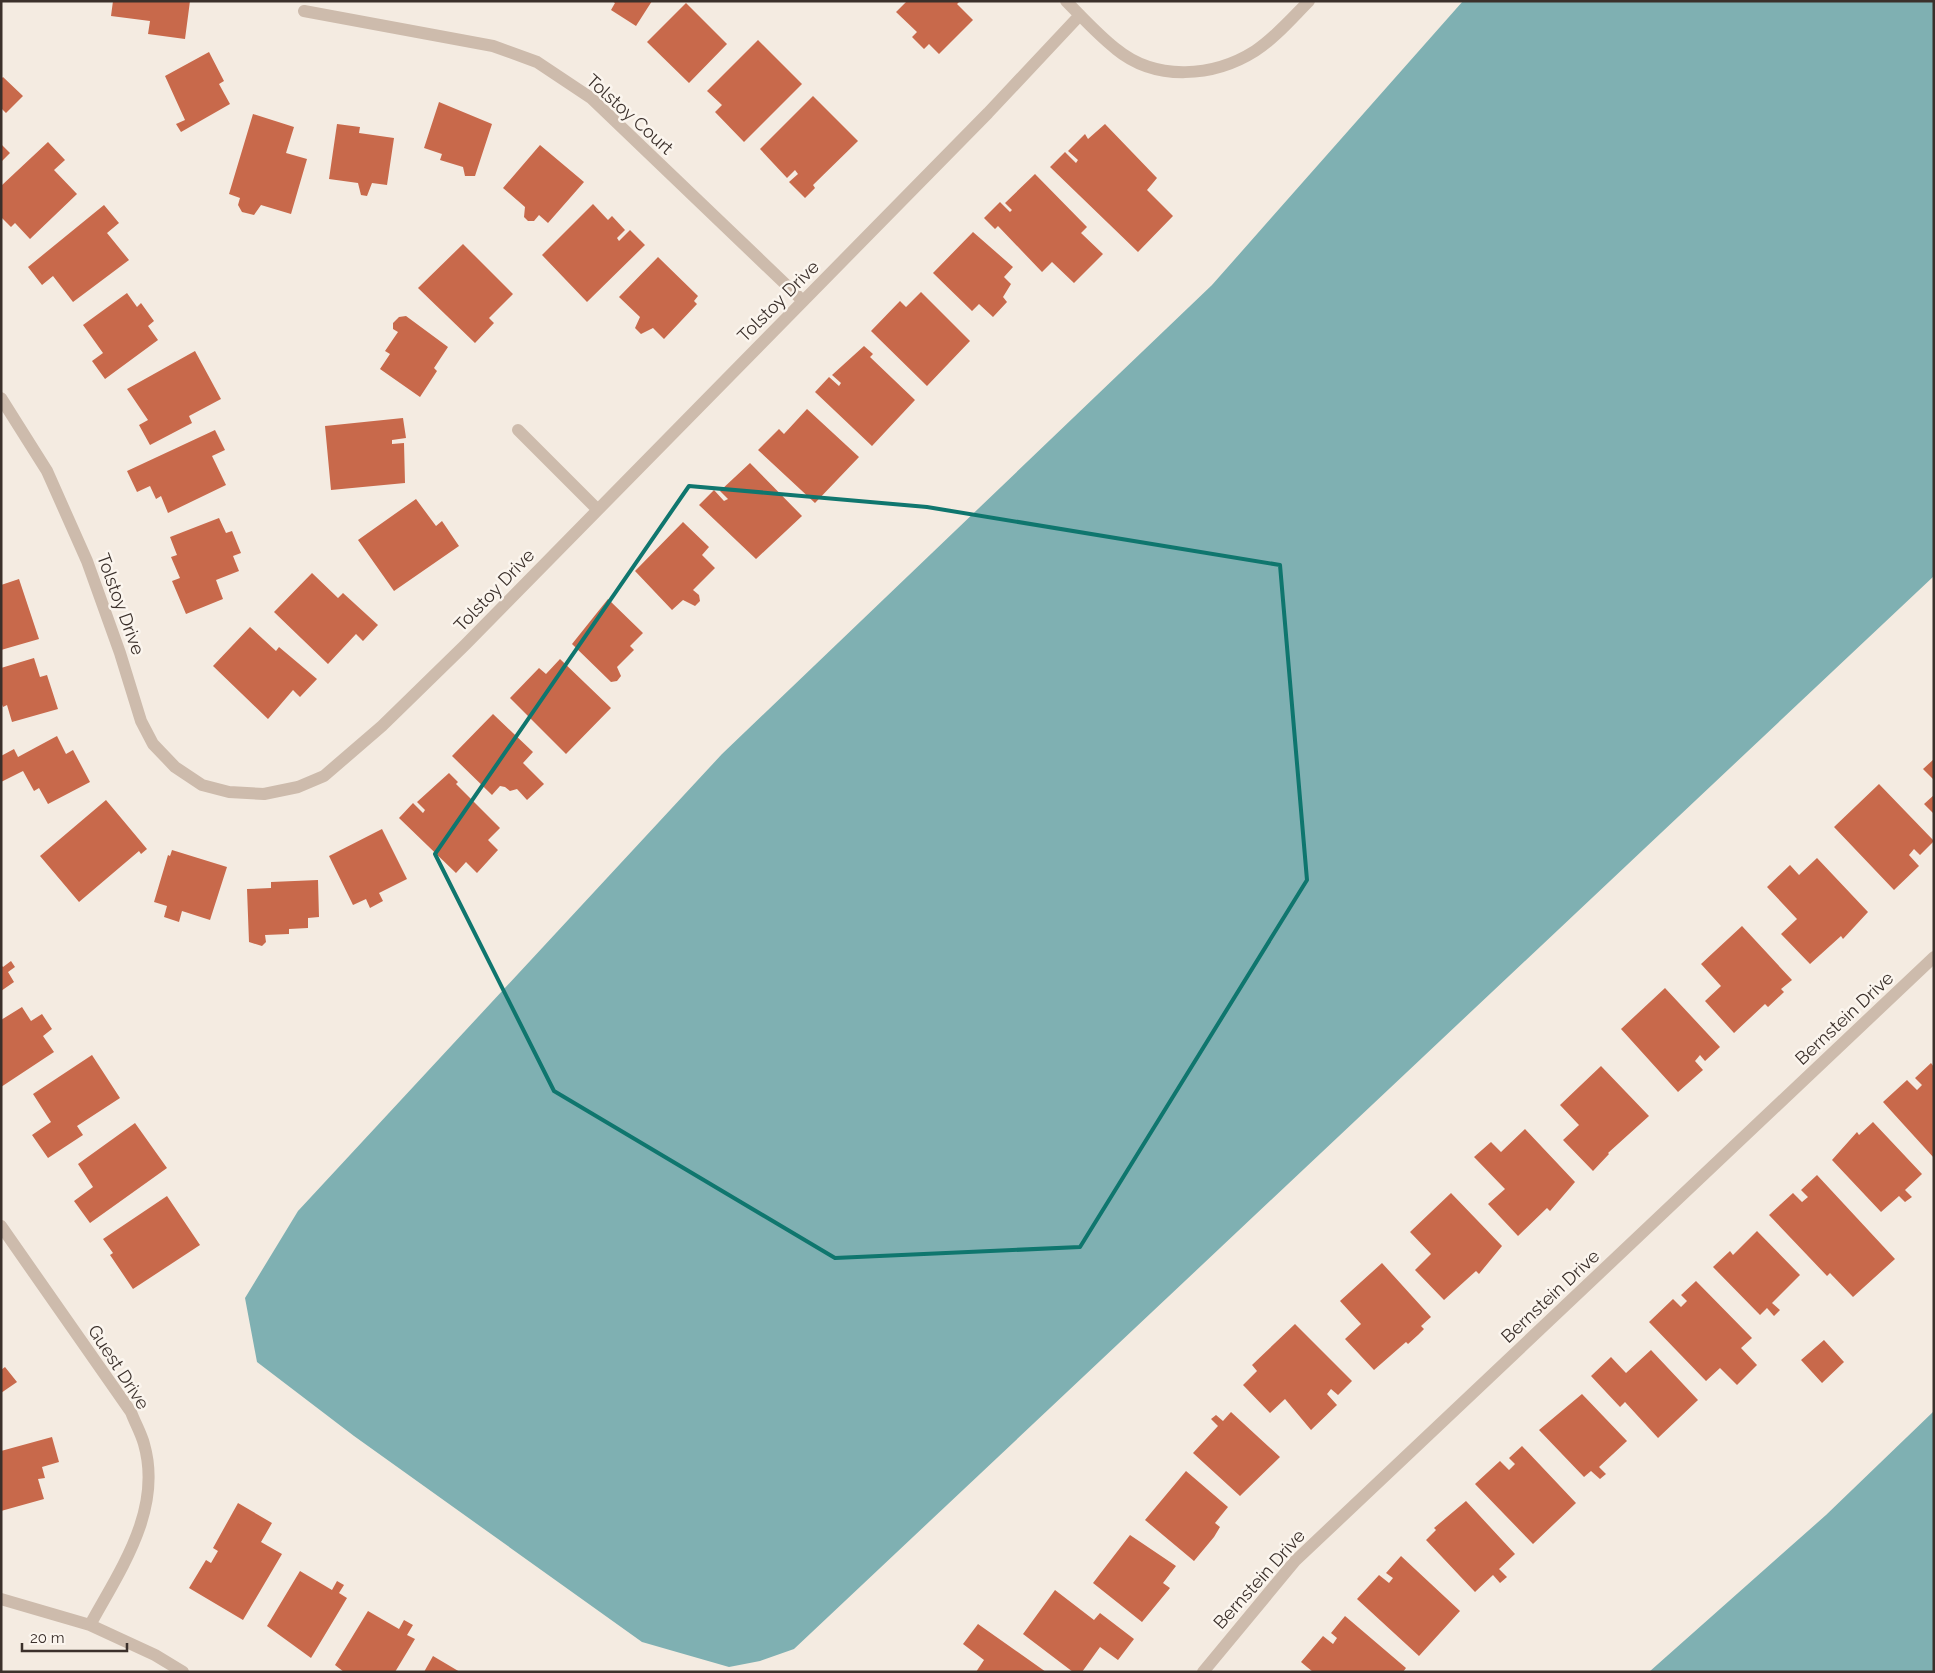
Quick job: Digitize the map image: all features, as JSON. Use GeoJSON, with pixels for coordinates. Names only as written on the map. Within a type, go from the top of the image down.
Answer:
{"type":"FeatureCollection","features":[{"type":"Feature","properties":{"kind":"street"},"geometry":{"type":"LineString","coordinates":[[1066,1],[1117,50],[1144,65],[1169,72],[1193,73],[1224,67],[1256,50],[1308,1]]}},
{"type":"Feature","properties":{"kind":"street","name":"Tolstoy Court"},"geometry":{"type":"LineString","coordinates":[[304,11],[493,46],[537,62],[591,98],[803,301]]}},
{"type":"Feature","properties":{"kind":"street","name":"Tolstoy Drive"},"geometry":{"type":"LineString","coordinates":[[1,398],[47,471],[87,561],[120,653],[140,721],[153,744],[175,767],[202,785],[229,792],[264,794],[298,787],[324,776],[382,726],[988,113],[1080,15]]}},
{"type":"Feature","properties":{"kind":"street"},"geometry":{"type":"LineString","coordinates":[[518,430],[597,509]]}},
{"type":"Feature","properties":{"kind":"street","name":"Bernstein Drive"},"geometry":{"type":"LineString","coordinates":[[1203,1672],[1295,1561],[1934,957]]}},
{"type":"Feature","properties":{"kind":"street","name":"Guest Drive"},"geometry":{"type":"LineString","coordinates":[[1,1226],[131,1412],[144,1444],[149,1478],[144,1518],[131,1550],[90,1625]]}},
{"type":"Feature","properties":{"kind":"street"},"geometry":{"type":"LineString","coordinates":[[1,1599],[90,1625],[155,1655],[183,1672]]}},
{"type":"Feature","properties":{"kind":"highlighted area"},"geometry":{"type":"Polygon","coordinates":[[[689,486],[927,507],[1280,565],[1307,880],[1080,1247],[835,1258],[554,1091],[435,854],[689,486]]]}},
{"type":"Feature","properties":{"kind":"water"},"geometry":{"type":"Polygon","coordinates":[[[1463,1],[1934,1],[1934,576],[794,1649],[760,1661],[729,1667],[642,1642],[354,1436],[257,1362],[245,1298],[298,1211],[722,754],[1212,285],[1463,1]]]}},
{"type":"Feature","properties":{"kind":"water"},"geometry":{"type":"Polygon","coordinates":[[[1934,1411],[1934,1672],[1649,1672],[1826,1515],[1934,1411]]]}},
{"type":"Feature","properties":{"kind":"building"},"geometry":{"type":"Polygon","coordinates":[[[113,1],[190,1],[185,39],[148,34],[150,21],[111,16],[113,1]]]}},
{"type":"Feature","properties":{"kind":"building"},"geometry":{"type":"Polygon","coordinates":[[[612,1],[652,1],[636,26],[611,10],[615,3],[612,1]]]}},
{"type":"Feature","properties":{"kind":"building"},"geometry":{"type":"Polygon","coordinates":[[[907,1],[960,1],[957,4],[973,20],[939,54],[929,44],[924,49],[912,37],[917,32],[896,12],[907,1]]]}},
{"type":"Feature","properties":{"kind":"building"},"geometry":{"type":"Polygon","coordinates":[[[686,3],[727,44],[689,83],[647,42],[686,3]]]}},
{"type":"Feature","properties":{"kind":"building"},"geometry":{"type":"Polygon","coordinates":[[[758,40],[802,84],[744,142],[715,112],[722,105],[707,91],[758,40]]]}},
{"type":"Feature","properties":{"kind":"building"},"geometry":{"type":"Polygon","coordinates":[[[209,52],[224,81],[219,84],[230,104],[181,132],[176,124],[185,120],[165,76],[209,52]]]}},
{"type":"Feature","properties":{"kind":"building"},"geometry":{"type":"Polygon","coordinates":[[[3,77],[23,96],[6,113],[1,108],[1,79],[3,77]]]}},
{"type":"Feature","properties":{"kind":"building"},"geometry":{"type":"Polygon","coordinates":[[[813,96],[858,141],[813,185],[815,188],[805,198],[789,182],[798,174],[795,170],[787,178],[760,149],[813,96]]]}},
{"type":"Feature","properties":{"kind":"building"},"geometry":{"type":"Polygon","coordinates":[[[439,102],[492,124],[475,176],[465,176],[463,167],[440,160],[442,154],[424,148],[439,102]]]}},
{"type":"Feature","properties":{"kind":"building"},"geometry":{"type":"Polygon","coordinates":[[[253,114],[294,127],[286,153],[307,159],[291,214],[261,205],[254,215],[242,212],[238,205],[240,198],[229,194],[253,114]]]}},
{"type":"Feature","properties":{"kind":"building"},"geometry":{"type":"Polygon","coordinates":[[[337,124],[360,127],[359,133],[394,138],[387,185],[372,183],[367,196],[361,195],[358,183],[329,179],[337,124]]]}},
{"type":"Feature","properties":{"kind":"building"},"geometry":{"type":"Polygon","coordinates":[[[1105,124],[1157,178],[1147,190],[1173,216],[1138,252],[1050,167],[1065,152],[1076,163],[1078,160],[1068,151],[1085,134],[1088,139],[1105,124]]]}},
{"type":"Feature","properties":{"kind":"building"},"geometry":{"type":"Polygon","coordinates":[[[48,142],[65,160],[54,170],[77,194],[30,239],[15,223],[11,227],[1,217],[1,186],[48,142]]]}},
{"type":"Feature","properties":{"kind":"building"},"geometry":{"type":"Polygon","coordinates":[[[1,144],[10,153],[1,162],[1,144]]]}},
{"type":"Feature","properties":{"kind":"building"},"geometry":{"type":"Polygon","coordinates":[[[540,145],[584,182],[548,223],[539,215],[534,221],[528,221],[524,217],[525,207],[503,188],[540,145]]]}},
{"type":"Feature","properties":{"kind":"building"},"geometry":{"type":"Polygon","coordinates":[[[1035,174],[1087,227],[1081,233],[1103,254],[1074,283],[1052,262],[1042,272],[998,226],[995,229],[984,218],[1000,202],[1010,212],[1012,210],[1005,203],[1035,174]]]}},
{"type":"Feature","properties":{"kind":"building"},"geometry":{"type":"Polygon","coordinates":[[[593,204],[608,220],[612,216],[625,230],[617,238],[619,241],[630,230],[645,245],[587,302],[542,255],[593,204]]]}},
{"type":"Feature","properties":{"kind":"building"},"geometry":{"type":"Polygon","coordinates":[[[104,205],[119,223],[107,233],[129,260],[73,302],[53,276],[42,285],[28,267],[104,205]]]}},
{"type":"Feature","properties":{"kind":"building"},"geometry":{"type":"Polygon","coordinates":[[[973,232],[1013,267],[1004,277],[1011,284],[1003,297],[1007,302],[993,317],[979,304],[972,311],[933,273],[973,232]]]}},
{"type":"Feature","properties":{"kind":"building"},"geometry":{"type":"Polygon","coordinates":[[[463,244],[513,294],[489,318],[494,323],[475,343],[418,288],[463,244]]]}},
{"type":"Feature","properties":{"kind":"building"},"geometry":{"type":"Polygon","coordinates":[[[658,257],[698,296],[694,301],[697,304],[664,339],[653,328],[641,334],[635,328],[640,317],[619,297],[658,257]]]}},
{"type":"Feature","properties":{"kind":"building"},"geometry":{"type":"Polygon","coordinates":[[[921,292],[970,341],[927,386],[871,331],[900,301],[906,307],[921,292]]]}},
{"type":"Feature","properties":{"kind":"building"},"geometry":{"type":"Polygon","coordinates":[[[127,293],[137,307],[141,303],[154,321],[148,326],[158,340],[105,379],[92,361],[103,353],[83,325],[127,293]]]}},
{"type":"Feature","properties":{"kind":"building"},"geometry":{"type":"Polygon","coordinates":[[[406,316],[448,347],[434,368],[437,371],[420,397],[380,369],[390,354],[385,351],[398,332],[393,329],[393,323],[399,317],[406,316]]]}},
{"type":"Feature","properties":{"kind":"building"},"geometry":{"type":"Polygon","coordinates":[[[864,346],[873,354],[870,357],[915,400],[872,446],[815,392],[829,377],[839,386],[841,383],[832,375],[864,346]]]}},
{"type":"Feature","properties":{"kind":"building"},"geometry":{"type":"Polygon","coordinates":[[[195,351],[221,399],[189,416],[192,423],[150,445],[139,425],[148,420],[127,389],[195,351]]]}},
{"type":"Feature","properties":{"kind":"building"},"geometry":{"type":"Polygon","coordinates":[[[807,409],[859,457],[815,503],[758,450],[779,429],[784,434],[807,409]]]}},
{"type":"Feature","properties":{"kind":"building"},"geometry":{"type":"Polygon","coordinates":[[[403,418],[406,438],[392,440],[392,444],[404,443],[405,483],[331,490],[325,426],[403,418]]]}},
{"type":"Feature","properties":{"kind":"building"},"geometry":{"type":"Polygon","coordinates":[[[215,430],[225,450],[212,456],[226,485],[168,513],[161,496],[156,499],[150,486],[137,492],[127,471],[215,430]]]}},
{"type":"Feature","properties":{"kind":"building"},"geometry":{"type":"Polygon","coordinates":[[[750,463],[802,516],[756,559],[699,505],[714,490],[724,501],[728,499],[720,491],[750,463]]]}},
{"type":"Feature","properties":{"kind":"building"},"geometry":{"type":"Polygon","coordinates":[[[416,499],[436,526],[442,521],[459,546],[394,591],[358,540],[416,499]]]}},
{"type":"Feature","properties":{"kind":"building"},"geometry":{"type":"Polygon","coordinates":[[[219,518],[226,533],[232,531],[241,553],[233,556],[239,571],[216,580],[223,599],[186,614],[172,581],[180,578],[171,557],[177,555],[170,537],[219,518]]]}},
{"type":"Feature","properties":{"kind":"building"},"geometry":{"type":"Polygon","coordinates":[[[683,522],[709,547],[702,555],[715,568],[693,590],[699,595],[700,601],[695,606],[683,600],[672,610],[635,571],[683,522]]]}},
{"type":"Feature","properties":{"kind":"building"},"geometry":{"type":"Polygon","coordinates":[[[312,573],[338,598],[343,593],[378,625],[363,641],[356,634],[328,664],[274,612],[312,573]]]}},
{"type":"Feature","properties":{"kind":"building"},"geometry":{"type":"Polygon","coordinates":[[[19,579],[39,639],[1,650],[1,585],[19,579]]]}},
{"type":"Feature","properties":{"kind":"building"},"geometry":{"type":"Polygon","coordinates":[[[608,599],[643,633],[630,646],[634,650],[617,667],[621,676],[617,681],[611,682],[572,644],[608,599]]]}},
{"type":"Feature","properties":{"kind":"building"},"geometry":{"type":"Polygon","coordinates":[[[250,627],[276,651],[279,647],[317,679],[300,697],[293,690],[268,719],[213,666],[250,627]]]}},
{"type":"Feature","properties":{"kind":"building"},"geometry":{"type":"Polygon","coordinates":[[[34,658],[40,677],[47,675],[58,709],[12,722],[7,705],[3,707],[1,702],[1,668],[34,658]]]}},
{"type":"Feature","properties":{"kind":"building"},"geometry":{"type":"Polygon","coordinates":[[[560,659],[611,708],[566,754],[510,698],[539,668],[546,674],[560,659]]]}},
{"type":"Feature","properties":{"kind":"building"},"geometry":{"type":"Polygon","coordinates":[[[493,714],[533,752],[523,763],[544,784],[527,800],[517,789],[510,791],[500,786],[492,795],[452,756],[493,714]]]}},
{"type":"Feature","properties":{"kind":"building"},"geometry":{"type":"Polygon","coordinates":[[[57,736],[66,754],[73,750],[90,782],[48,804],[39,788],[34,791],[23,771],[1,782],[1,756],[14,749],[18,757],[57,736]]]}},
{"type":"Feature","properties":{"kind":"building"},"geometry":{"type":"Polygon","coordinates":[[[1934,759],[1934,780],[1923,769],[1934,759]]]}},
{"type":"Feature","properties":{"kind":"building"},"geometry":{"type":"Polygon","coordinates":[[[449,773],[458,782],[456,784],[500,828],[488,840],[498,850],[477,873],[466,862],[456,873],[399,818],[413,803],[423,813],[425,810],[417,802],[449,773]]]}},
{"type":"Feature","properties":{"kind":"building"},"geometry":{"type":"Polygon","coordinates":[[[1879,784],[1934,841],[1920,855],[1914,849],[1909,855],[1919,866],[1894,890],[1834,827],[1879,784]]]}},
{"type":"Feature","properties":{"kind":"building"},"geometry":{"type":"Polygon","coordinates":[[[1934,795],[1934,814],[1924,804],[1934,795]]]}},
{"type":"Feature","properties":{"kind":"building"},"geometry":{"type":"Polygon","coordinates":[[[106,800],[147,849],[141,854],[139,851],[79,902],[40,856],[106,800]]]}},
{"type":"Feature","properties":{"kind":"building"},"geometry":{"type":"Polygon","coordinates":[[[382,829],[407,879],[379,893],[383,901],[370,908],[366,899],[353,905],[329,856],[382,829]]]}},
{"type":"Feature","properties":{"kind":"building"},"geometry":{"type":"Polygon","coordinates":[[[172,850],[227,867],[210,920],[182,911],[179,922],[164,917],[167,906],[154,902],[168,855],[170,856],[172,850]]]}},
{"type":"Feature","properties":{"kind":"building"},"geometry":{"type":"Polygon","coordinates":[[[1817,858],[1868,912],[1843,939],[1841,936],[1810,964],[1781,934],[1797,919],[1767,887],[1790,865],[1799,875],[1817,858]]]}},
{"type":"Feature","properties":{"kind":"building"},"geometry":{"type":"Polygon","coordinates":[[[318,880],[319,917],[308,918],[308,928],[289,929],[289,934],[265,935],[266,942],[262,946],[249,942],[247,889],[271,888],[271,882],[318,880]]]}},
{"type":"Feature","properties":{"kind":"building"},"geometry":{"type":"Polygon","coordinates":[[[1742,926],[1792,980],[1781,989],[1784,992],[1768,1007],[1765,1004],[1734,1033],[1705,1001],[1721,986],[1701,964],[1742,926]]]}},
{"type":"Feature","properties":{"kind":"building"},"geometry":{"type":"Polygon","coordinates":[[[11,961],[15,967],[8,972],[14,982],[1,991],[1,965],[3,967],[11,961]]]}},
{"type":"Feature","properties":{"kind":"building"},"geometry":{"type":"Polygon","coordinates":[[[1665,988],[1720,1047],[1705,1061],[1700,1055],[1695,1061],[1703,1070],[1678,1092],[1621,1029],[1665,988]]]}},
{"type":"Feature","properties":{"kind":"building"},"geometry":{"type":"Polygon","coordinates":[[[22,1007],[31,1021],[42,1014],[52,1029],[43,1036],[54,1052],[1,1087],[1,1020],[22,1007]]]}},
{"type":"Feature","properties":{"kind":"building"},"geometry":{"type":"Polygon","coordinates":[[[92,1055],[120,1098],[77,1126],[83,1135],[48,1158],[32,1135],[51,1122],[33,1094],[92,1055]]]}},
{"type":"Feature","properties":{"kind":"building"},"geometry":{"type":"Polygon","coordinates":[[[1931,1063],[1934,1067],[1934,1158],[1883,1102],[1907,1080],[1917,1090],[1922,1085],[1915,1078],[1931,1063]]]}},
{"type":"Feature","properties":{"kind":"building"},"geometry":{"type":"Polygon","coordinates":[[[1601,1066],[1649,1116],[1608,1153],[1593,1171],[1563,1140],[1579,1125],[1560,1105],[1601,1066]]]}},
{"type":"Feature","properties":{"kind":"building"},"geometry":{"type":"Polygon","coordinates":[[[1873,1122],[1922,1174],[1905,1190],[1912,1197],[1905,1202],[1899,1196],[1881,1212],[1832,1160],[1857,1132],[1859,1135],[1873,1122]]]}},
{"type":"Feature","properties":{"kind":"building"},"geometry":{"type":"Polygon","coordinates":[[[135,1123],[167,1168],[90,1223],[74,1201],[93,1187],[78,1164],[135,1123]]]}},
{"type":"Feature","properties":{"kind":"building"},"geometry":{"type":"Polygon","coordinates":[[[1525,1129],[1575,1182],[1550,1211],[1547,1208],[1518,1236],[1488,1204],[1505,1189],[1474,1157],[1491,1142],[1501,1152],[1525,1129]]]}},
{"type":"Feature","properties":{"kind":"building"},"geometry":{"type":"Polygon","coordinates":[[[1817,1175],[1895,1259],[1853,1297],[1830,1273],[1827,1276],[1769,1215],[1793,1193],[1802,1202],[1808,1197],[1801,1190],[1817,1175]]]}},
{"type":"Feature","properties":{"kind":"building"},"geometry":{"type":"Polygon","coordinates":[[[1451,1193],[1502,1246],[1479,1274],[1476,1271],[1444,1300],[1415,1270],[1431,1254],[1410,1232],[1451,1193]]]}},
{"type":"Feature","properties":{"kind":"building"},"geometry":{"type":"Polygon","coordinates":[[[167,1196],[200,1245],[133,1289],[110,1255],[113,1253],[103,1239],[167,1196]]]}},
{"type":"Feature","properties":{"kind":"building"},"geometry":{"type":"Polygon","coordinates":[[[1757,1231],[1800,1275],[1772,1303],[1780,1310],[1774,1316],[1767,1308],[1760,1315],[1713,1267],[1730,1251],[1733,1255],[1757,1231]]]}},
{"type":"Feature","properties":{"kind":"building"},"geometry":{"type":"Polygon","coordinates":[[[1382,1263],[1431,1317],[1421,1326],[1424,1329],[1418,1335],[1408,1344],[1406,1342],[1374,1370],[1345,1339],[1361,1324],[1340,1301],[1382,1263]]]}},
{"type":"Feature","properties":{"kind":"building"},"geometry":{"type":"Polygon","coordinates":[[[1696,1281],[1752,1338],[1741,1348],[1757,1365],[1737,1385],[1720,1368],[1706,1381],[1649,1322],[1673,1299],[1681,1307],[1687,1301],[1681,1295],[1696,1281]]]}},
{"type":"Feature","properties":{"kind":"building"},"geometry":{"type":"Polygon","coordinates":[[[1295,1324],[1352,1381],[1338,1395],[1331,1389],[1327,1394],[1337,1405],[1311,1430],[1285,1399],[1270,1413],[1243,1385],[1257,1371],[1252,1365],[1295,1324]]]}},
{"type":"Feature","properties":{"kind":"building"},"geometry":{"type":"Polygon","coordinates":[[[1824,1340],[1844,1362],[1822,1383],[1801,1360],[1824,1340]]]}},
{"type":"Feature","properties":{"kind":"building"},"geometry":{"type":"Polygon","coordinates":[[[1651,1350],[1698,1400],[1658,1438],[1625,1402],[1620,1407],[1591,1376],[1611,1357],[1626,1373],[1651,1350]]]}},
{"type":"Feature","properties":{"kind":"building"},"geometry":{"type":"Polygon","coordinates":[[[5,1367],[17,1382],[1,1393],[1,1370],[5,1367]]]}},
{"type":"Feature","properties":{"kind":"building"},"geometry":{"type":"Polygon","coordinates":[[[1582,1394],[1627,1441],[1599,1467],[1606,1474],[1600,1479],[1591,1471],[1584,1477],[1539,1430],[1582,1394]]]}},
{"type":"Feature","properties":{"kind":"building"},"geometry":{"type":"Polygon","coordinates":[[[1231,1412],[1280,1457],[1240,1496],[1193,1453],[1218,1426],[1211,1419],[1216,1415],[1223,1421],[1231,1412]]]}},
{"type":"Feature","properties":{"kind":"building"},"geometry":{"type":"Polygon","coordinates":[[[52,1437],[59,1462],[42,1467],[45,1478],[38,1479],[44,1499],[1,1511],[1,1451],[52,1437]]]}},
{"type":"Feature","properties":{"kind":"building"},"geometry":{"type":"Polygon","coordinates":[[[1522,1446],[1576,1503],[1533,1544],[1475,1484],[1500,1461],[1509,1470],[1515,1464],[1509,1458],[1522,1446]]]}},
{"type":"Feature","properties":{"kind":"building"},"geometry":{"type":"Polygon","coordinates":[[[1186,1471],[1228,1507],[1215,1523],[1220,1527],[1214,1537],[1194,1561],[1145,1520],[1186,1471]]]}},
{"type":"Feature","properties":{"kind":"building"},"geometry":{"type":"Polygon","coordinates":[[[1466,1501],[1515,1554],[1499,1569],[1507,1577],[1500,1583],[1493,1575],[1475,1592],[1426,1540],[1436,1530],[1434,1528],[1466,1501]]]}},
{"type":"Feature","properties":{"kind":"building"},"geometry":{"type":"Polygon","coordinates":[[[238,1503],[272,1523],[261,1542],[282,1554],[243,1620],[189,1588],[206,1560],[211,1563],[218,1551],[213,1548],[238,1503]]]}},
{"type":"Feature","properties":{"kind":"building"},"geometry":{"type":"Polygon","coordinates":[[[1130,1535],[1176,1566],[1163,1583],[1170,1588],[1142,1622],[1093,1583],[1130,1535]]]}},
{"type":"Feature","properties":{"kind":"building"},"geometry":{"type":"Polygon","coordinates":[[[1401,1556],[1460,1611],[1419,1656],[1357,1599],[1379,1575],[1389,1583],[1393,1578],[1386,1573],[1401,1556]]]}},
{"type":"Feature","properties":{"kind":"building"},"geometry":{"type":"Polygon","coordinates":[[[300,1571],[332,1590],[337,1581],[344,1585],[339,1593],[347,1598],[311,1658],[267,1626],[300,1571]]]}},
{"type":"Feature","properties":{"kind":"building"},"geometry":{"type":"Polygon","coordinates":[[[1055,1590],[1094,1620],[1100,1613],[1134,1639],[1118,1660],[1100,1647],[1082,1672],[1073,1672],[1023,1634],[1055,1590]]]}},
{"type":"Feature","properties":{"kind":"building"},"geometry":{"type":"Polygon","coordinates":[[[368,1611],[399,1629],[404,1620],[413,1625],[407,1635],[415,1639],[395,1672],[344,1672],[335,1665],[368,1611]]]}},
{"type":"Feature","properties":{"kind":"building"},"geometry":{"type":"Polygon","coordinates":[[[1345,1616],[1406,1668],[1403,1672],[1313,1672],[1301,1662],[1323,1636],[1333,1644],[1337,1638],[1331,1633],[1345,1616]]]}},
{"type":"Feature","properties":{"kind":"building"},"geometry":{"type":"Polygon","coordinates":[[[978,1624],[1046,1672],[976,1672],[984,1660],[963,1644],[978,1624]]]}},
{"type":"Feature","properties":{"kind":"building"},"geometry":{"type":"Polygon","coordinates":[[[433,1656],[460,1672],[424,1672],[433,1656]]]}}]}
